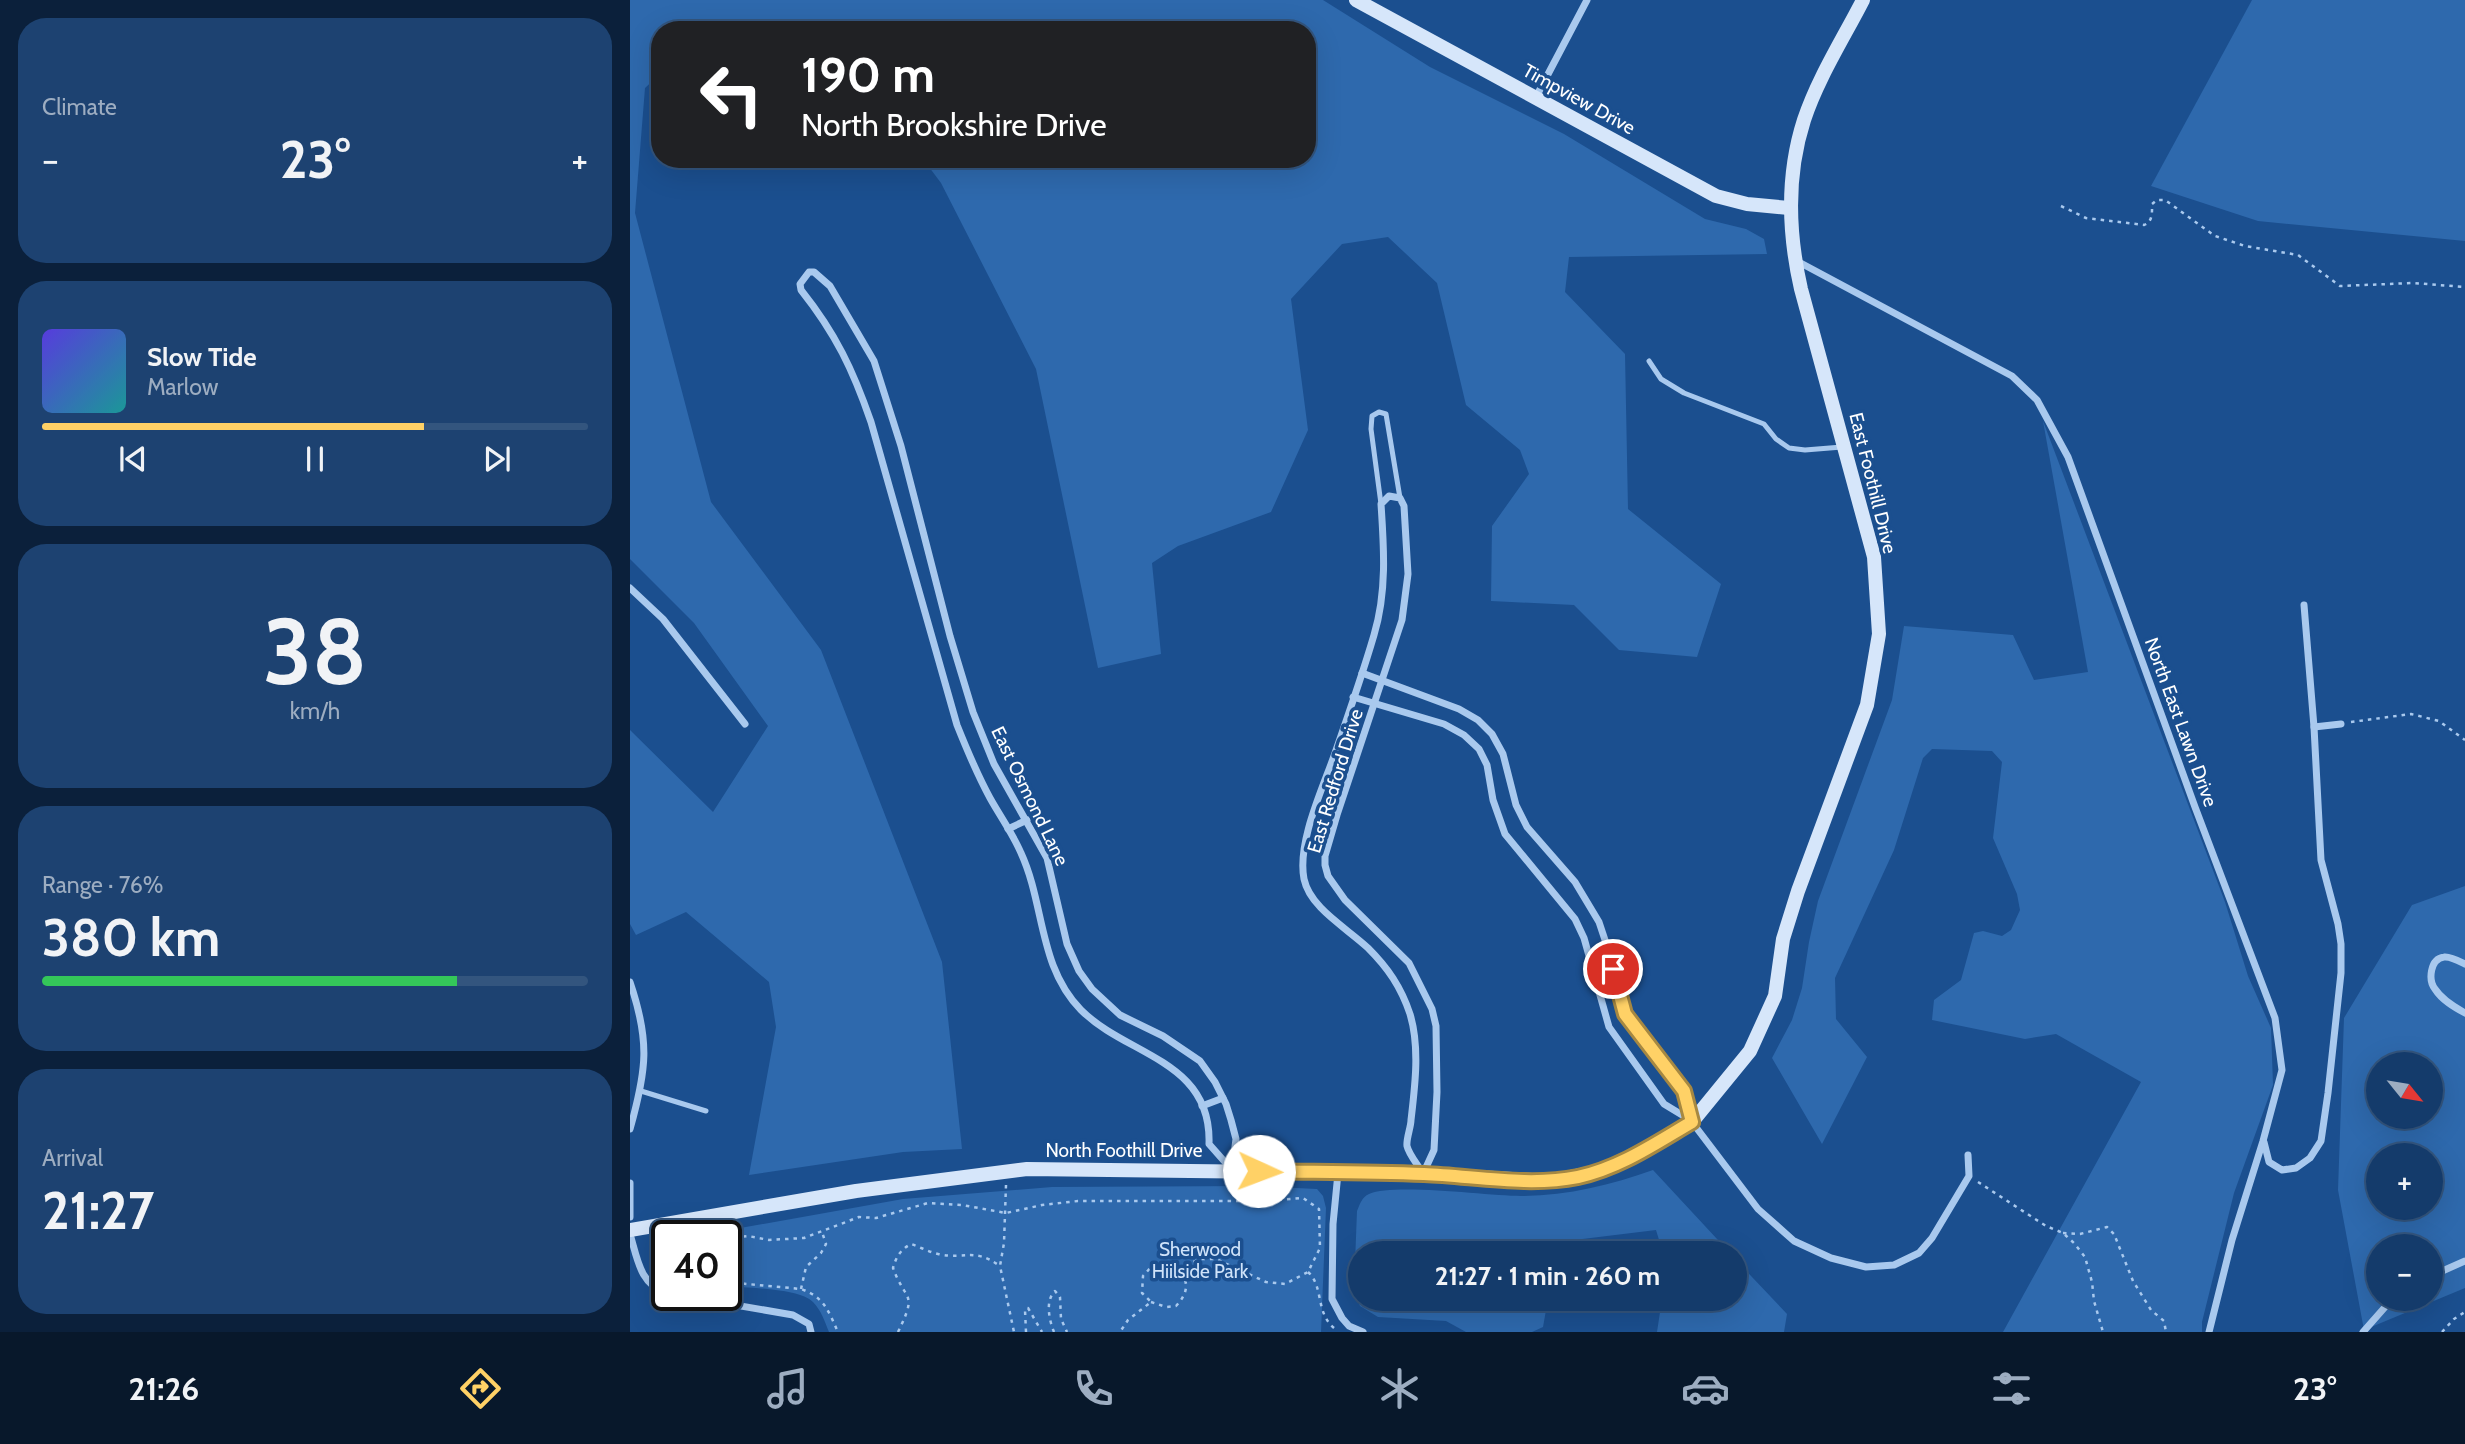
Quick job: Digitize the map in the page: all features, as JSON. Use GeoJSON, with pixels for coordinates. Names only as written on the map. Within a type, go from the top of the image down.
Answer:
{"type":"FeatureCollection","features":[{"type":"Feature","properties":{"kind":"street","name":"Timpview Drive"},"geometry":{"type":"LineString","coordinates":[[1356,0],[1716,196],[1747,205],[1789,208]]}},
{"type":"Feature","properties":{"kind":"street"},"geometry":{"type":"LineString","coordinates":[[1536,97],[1587,0]]}},
{"type":"Feature","properties":{"kind":"street","name":"East Foothill Drive"},"geometry":{"type":"LineString","coordinates":[[1692,1122],[1750,1051],[1775,996],[1783,939],[1798,891],[1867,705],[1878,634],[1874,557],[1794,260],[1789,208],[1794,160],[1805,118],[1863,0]]}},
{"type":"Feature","properties":{"kind":"street","name":"North East Lawn Drive"},"geometry":{"type":"LineString","coordinates":[[1794,260],[2012,376],[2037,400],[2068,457],[2275,1018],[2282,1070],[2232,1240],[2209,1332]]}},
{"type":"Feature","properties":{"kind":"street","name":"East Osmond Lane"},"geometry":{"type":"LineString","coordinates":[[809,272],[814,272],[830,286],[874,361],[901,446],[950,636],[973,712],[994,764],[1046,858],[1067,944],[1079,971],[1092,989],[1120,1015],[1163,1036],[1199,1061],[1223,1098],[1236,1139],[1232,1170],[1209,1144],[1209,1122],[1186,1081],[1171,1066],[1109,1032],[1081,1009],[1070,997],[1053,967],[1021,853],[971,762],[957,725],[872,422],[854,374],[827,325],[802,290],[800,284],[809,272]]}},
{"type":"Feature","properties":{"kind":"street"},"geometry":{"type":"LineString","coordinates":[[1381,504],[1390,496],[1400,498]]}},
{"type":"Feature","properties":{"kind":"street","name":"East Redford Drive"},"geometry":{"type":"LineString","coordinates":[[1400,498],[1404,506],[1408,574],[1402,620],[1337,815],[1325,856],[1325,865],[1328,876],[1352,907],[1393,944],[1409,963],[1432,1009],[1436,1026],[1434,1150],[1423,1174]]}},
{"type":"Feature","properties":{"kind":"street","name":"East Redford Drive"},"geometry":{"type":"LineString","coordinates":[[1381,504],[1385,553],[1382,601],[1362,673],[1314,812],[1303,861],[1307,888],[1317,903],[1368,948],[1400,988],[1415,1042],[1407,1146],[1423,1174]]}},
{"type":"Feature","properties":{"kind":"street"},"geometry":{"type":"LineString","coordinates":[[630,588],[663,619],[745,723]]}},
{"type":"Feature","properties":{"kind":"street"},"geometry":{"type":"LineString","coordinates":[[2263,1141],[2269,1162],[2282,1170],[2296,1168],[2310,1158],[2321,1141],[2339,997],[2341,944],[2320,860],[2314,727],[2304,606]]}},
{"type":"Feature","properties":{"kind":"street"},"geometry":{"type":"LineString","coordinates":[[1362,673],[1458,709],[1478,720],[1492,734],[1503,754],[1516,805],[1527,827],[1575,882],[1599,922],[1625,1014],[1684,1091],[1692,1122]]}},
{"type":"Feature","properties":{"kind":"street"},"geometry":{"type":"LineString","coordinates":[[1353,697],[1444,724],[1464,735],[1479,749],[1487,765],[1493,800],[1505,834],[1575,919],[1584,938],[1609,1027],[1664,1104],[1692,1122],[1758,1209],[1794,1241],[1831,1258],[1866,1266],[1894,1265],[1919,1253],[1932,1238],[1969,1176],[1968,1155]]}},
{"type":"Feature","properties":{"kind":"street"},"geometry":{"type":"LineString","coordinates":[[2314,727],[2341,724]]}},
{"type":"Feature","properties":{"kind":"street"},"geometry":{"type":"LineString","coordinates":[[1008,829],[1027,820]]}},
{"type":"Feature","properties":{"kind":"street"},"geometry":{"type":"LineString","coordinates":[[2465,964],[2446,957],[2441,958],[2431,970],[2430,978],[2440,995],[2465,1013]]}},
{"type":"Feature","properties":{"kind":"street"},"geometry":{"type":"LineString","coordinates":[[630,982],[642,1016],[645,1038],[641,1091],[630,1129]]}},
{"type":"Feature","properties":{"kind":"street"},"geometry":{"type":"LineString","coordinates":[[1202,1106],[1223,1098]]}},
{"type":"Feature","properties":{"kind":"street","name":"North Foothill Drive"},"geometry":{"type":"LineString","coordinates":[[630,1232],[856,1191],[1027,1169],[1423,1174],[1550,1181],[1579,1176],[1627,1160],[1692,1122]]}},
{"type":"Feature","properties":{"kind":"street"},"geometry":{"type":"LineString","coordinates":[[1338,1173],[1333,1224],[1332,1299],[1349,1326],[1363,1332]]}},
{"type":"Feature","properties":{"kind":"street"},"geometry":{"type":"LineString","coordinates":[[630,1183],[630,1217]]}},
{"type":"Feature","properties":{"kind":"street"},"geometry":{"type":"LineString","coordinates":[[630,1232],[645,1280],[651,1285]]}},
{"type":"Feature","properties":{"kind":"street"},"geometry":{"type":"LineString","coordinates":[[2443,1271],[2465,1261]]}},
{"type":"Feature","properties":{"kind":"street"},"geometry":{"type":"LineString","coordinates":[[742,1306],[793,1315],[809,1324],[811,1332]]}},
{"type":"Feature","properties":{"kind":"street"},"geometry":{"type":"LineString","coordinates":[[2363,1332],[2382,1311]]}},
{"type":"Feature","properties":{"kind":"lane"},"geometry":{"type":"LineString","coordinates":[[1649,361],[1661,379],[1684,393],[1764,424],[1776,439],[1789,448],[1805,450],[1846,447]]}},
{"type":"Feature","properties":{"kind":"lane"},"geometry":{"type":"LineString","coordinates":[[1381,504],[1371,429],[1372,416],[1379,412],[1386,414],[1400,498]]}},
{"type":"Feature","properties":{"kind":"lane"},"geometry":{"type":"LineString","coordinates":[[641,1091],[706,1111]]}},
{"type":"Feature","properties":{"kind":"path"},"geometry":{"type":"LineString","coordinates":[[2061,206],[2085,218],[2144,225],[2152,215],[2152,204],[2165,200],[2215,236],[2245,246],[2298,256],[2340,286],[2413,283],[2465,286]]}},
{"type":"Feature","properties":{"kind":"path"},"geometry":{"type":"LineString","coordinates":[[2341,724],[2411,714],[2439,721],[2465,740]]}},
{"type":"Feature","properties":{"kind":"path"},"geometry":{"type":"LineString","coordinates":[[1007,1171],[1000,1266],[1014,1332]]}},
{"type":"Feature","properties":{"kind":"path"},"geometry":{"type":"LineString","coordinates":[[1969,1176],[2046,1226],[2063,1233],[2080,1234],[2107,1227],[2114,1234],[2133,1281],[2151,1310],[2164,1321],[2166,1332]]}},
{"type":"Feature","properties":{"kind":"path"},"geometry":{"type":"LineString","coordinates":[[742,1237],[769,1240],[804,1238],[859,1217],[876,1218],[928,1203],[962,1205],[1006,1213],[1078,1201],[1303,1198],[1319,1209],[1320,1248],[1308,1272],[1285,1284],[1266,1282],[1216,1259],[1200,1259],[1180,1268],[1153,1265],[1143,1276],[1142,1293],[1151,1302],[1166,1307],[1176,1306],[1185,1295],[1187,1286],[1180,1268]]}},
{"type":"Feature","properties":{"kind":"path"},"geometry":{"type":"LineString","coordinates":[[801,1289],[806,1267],[821,1253],[826,1244],[822,1231]]}},
{"type":"Feature","properties":{"kind":"path"},"geometry":{"type":"LineString","coordinates":[[2063,1233],[2085,1258],[2103,1332]]}},
{"type":"Feature","properties":{"kind":"path"},"geometry":{"type":"LineString","coordinates":[[898,1332],[910,1306],[906,1290],[893,1268],[895,1259],[905,1247],[911,1244],[937,1254],[955,1256],[980,1255],[1000,1266]]}},
{"type":"Feature","properties":{"kind":"path"},"geometry":{"type":"LineString","coordinates":[[742,1283],[801,1289],[818,1296],[838,1332]]}},
{"type":"Feature","properties":{"kind":"path"},"geometry":{"type":"LineString","coordinates":[[1054,1332],[1049,1315],[1050,1297],[1055,1291],[1060,1297],[1061,1319],[1067,1332]]}},
{"type":"Feature","properties":{"kind":"path"},"geometry":{"type":"LineString","coordinates":[[1120,1332],[1128,1320],[1151,1302]]}},
{"type":"Feature","properties":{"kind":"path"},"geometry":{"type":"LineString","coordinates":[[1026,1332],[1025,1310],[1028,1308],[1042,1332]]}},
{"type":"Feature","properties":{"kind":"path"},"geometry":{"type":"LineString","coordinates":[[2442,1332],[2465,1312]]}},
{"type":"Feature","properties":{"kind":"green space"},"geometry":{"type":"Polygon","coordinates":[[[630,0],[1323,0],[1430,67],[1564,134],[1705,219],[1746,229],[1764,239],[1767,254],[1569,257],[1565,292],[1625,354],[1628,509],[1721,584],[1697,657],[1619,650],[1574,605],[1491,601],[1492,526],[1529,474],[1520,450],[1466,405],[1437,283],[1388,237],[1342,244],[1291,299],[1308,430],[1271,512],[1178,546],[1152,563],[1161,654],[1098,668],[1036,369],[941,183],[930,168],[1316,168],[1316,21],[651,21],[651,82],[645,88],[635,213],[711,502],[821,650],[942,962],[962,1149],[903,1152],[749,1175],[776,1027],[769,982],[686,912],[636,935],[630,924],[630,730],[713,812],[768,726],[694,623],[630,559],[630,0]]]}},
{"type":"Feature","properties":{"kind":"green space"},"geometry":{"type":"Polygon","coordinates":[[[2252,0],[2465,0],[2465,241],[2258,221],[2151,186],[2252,0]]]}},
{"type":"Feature","properties":{"kind":"green space"},"geometry":{"type":"Polygon","coordinates":[[[2043,421],[2225,902],[2248,976],[2271,1028],[2273,1085],[2234,1193],[2202,1322],[2202,1332],[2003,1332],[2141,1082],[2056,1034],[2025,1039],[1932,1020],[1934,1000],[1961,980],[1974,933],[1983,931],[2002,936],[2011,930],[2020,910],[2017,894],[1993,838],[2002,762],[1992,751],[1932,749],[1923,758],[1894,850],[1835,978],[1836,1019],[1867,1057],[1822,1144],[1772,1058],[1792,1020],[1802,988],[1818,901],[1892,700],[1904,626],[2013,635],[2034,680],[2088,672],[2043,421]]]}},
{"type":"Feature","properties":{"kind":"green space"},"geometry":{"type":"Polygon","coordinates":[[[2465,886],[2465,1288],[2443,1297],[2443,1234],[2366,1234],[2366,1311],[2410,1311],[2364,1330],[2338,1190],[2344,1018],[2412,905],[2465,886]]]}},
{"type":"Feature","properties":{"kind":"green space"},"geometry":{"type":"Polygon","coordinates":[[[1653,1170],[1719,1241],[1659,1241],[1656,1230],[1566,1241],[1356,1241],[1357,1211],[1363,1199],[1369,1194],[1382,1191],[1538,1195],[1588,1189],[1653,1170]]]}},
{"type":"Feature","properties":{"kind":"green space","name":"Sherwood Hiilside Park"},"geometry":{"type":"Polygon","coordinates":[[[1255,1186],[1317,1189],[1323,1196],[1326,1208],[1321,1332],[829,1332],[818,1309],[806,1297],[742,1287],[742,1228],[903,1199],[1052,1187],[1255,1186]]]}},
{"type":"Feature","properties":{"kind":"green space"},"geometry":{"type":"Polygon","coordinates":[[[1747,1272],[1787,1314],[1784,1332],[1657,1332],[1660,1311],[1747,1311],[1747,1272]]]}},
{"type":"Feature","properties":{"kind":"green space"},"geometry":{"type":"Polygon","coordinates":[[[1368,1311],[1546,1311],[1543,1327],[1532,1332],[1466,1332],[1446,1321],[1378,1317],[1368,1311]]]}},
{"type":"Feature","properties":{"kind":"route"},"geometry":{"type":"LineString","coordinates":[[1259,1171],[1423,1174],[1550,1181],[1600,1171],[1627,1160],[1692,1122],[1684,1091],[1625,1014],[1613,969]]}}]}
